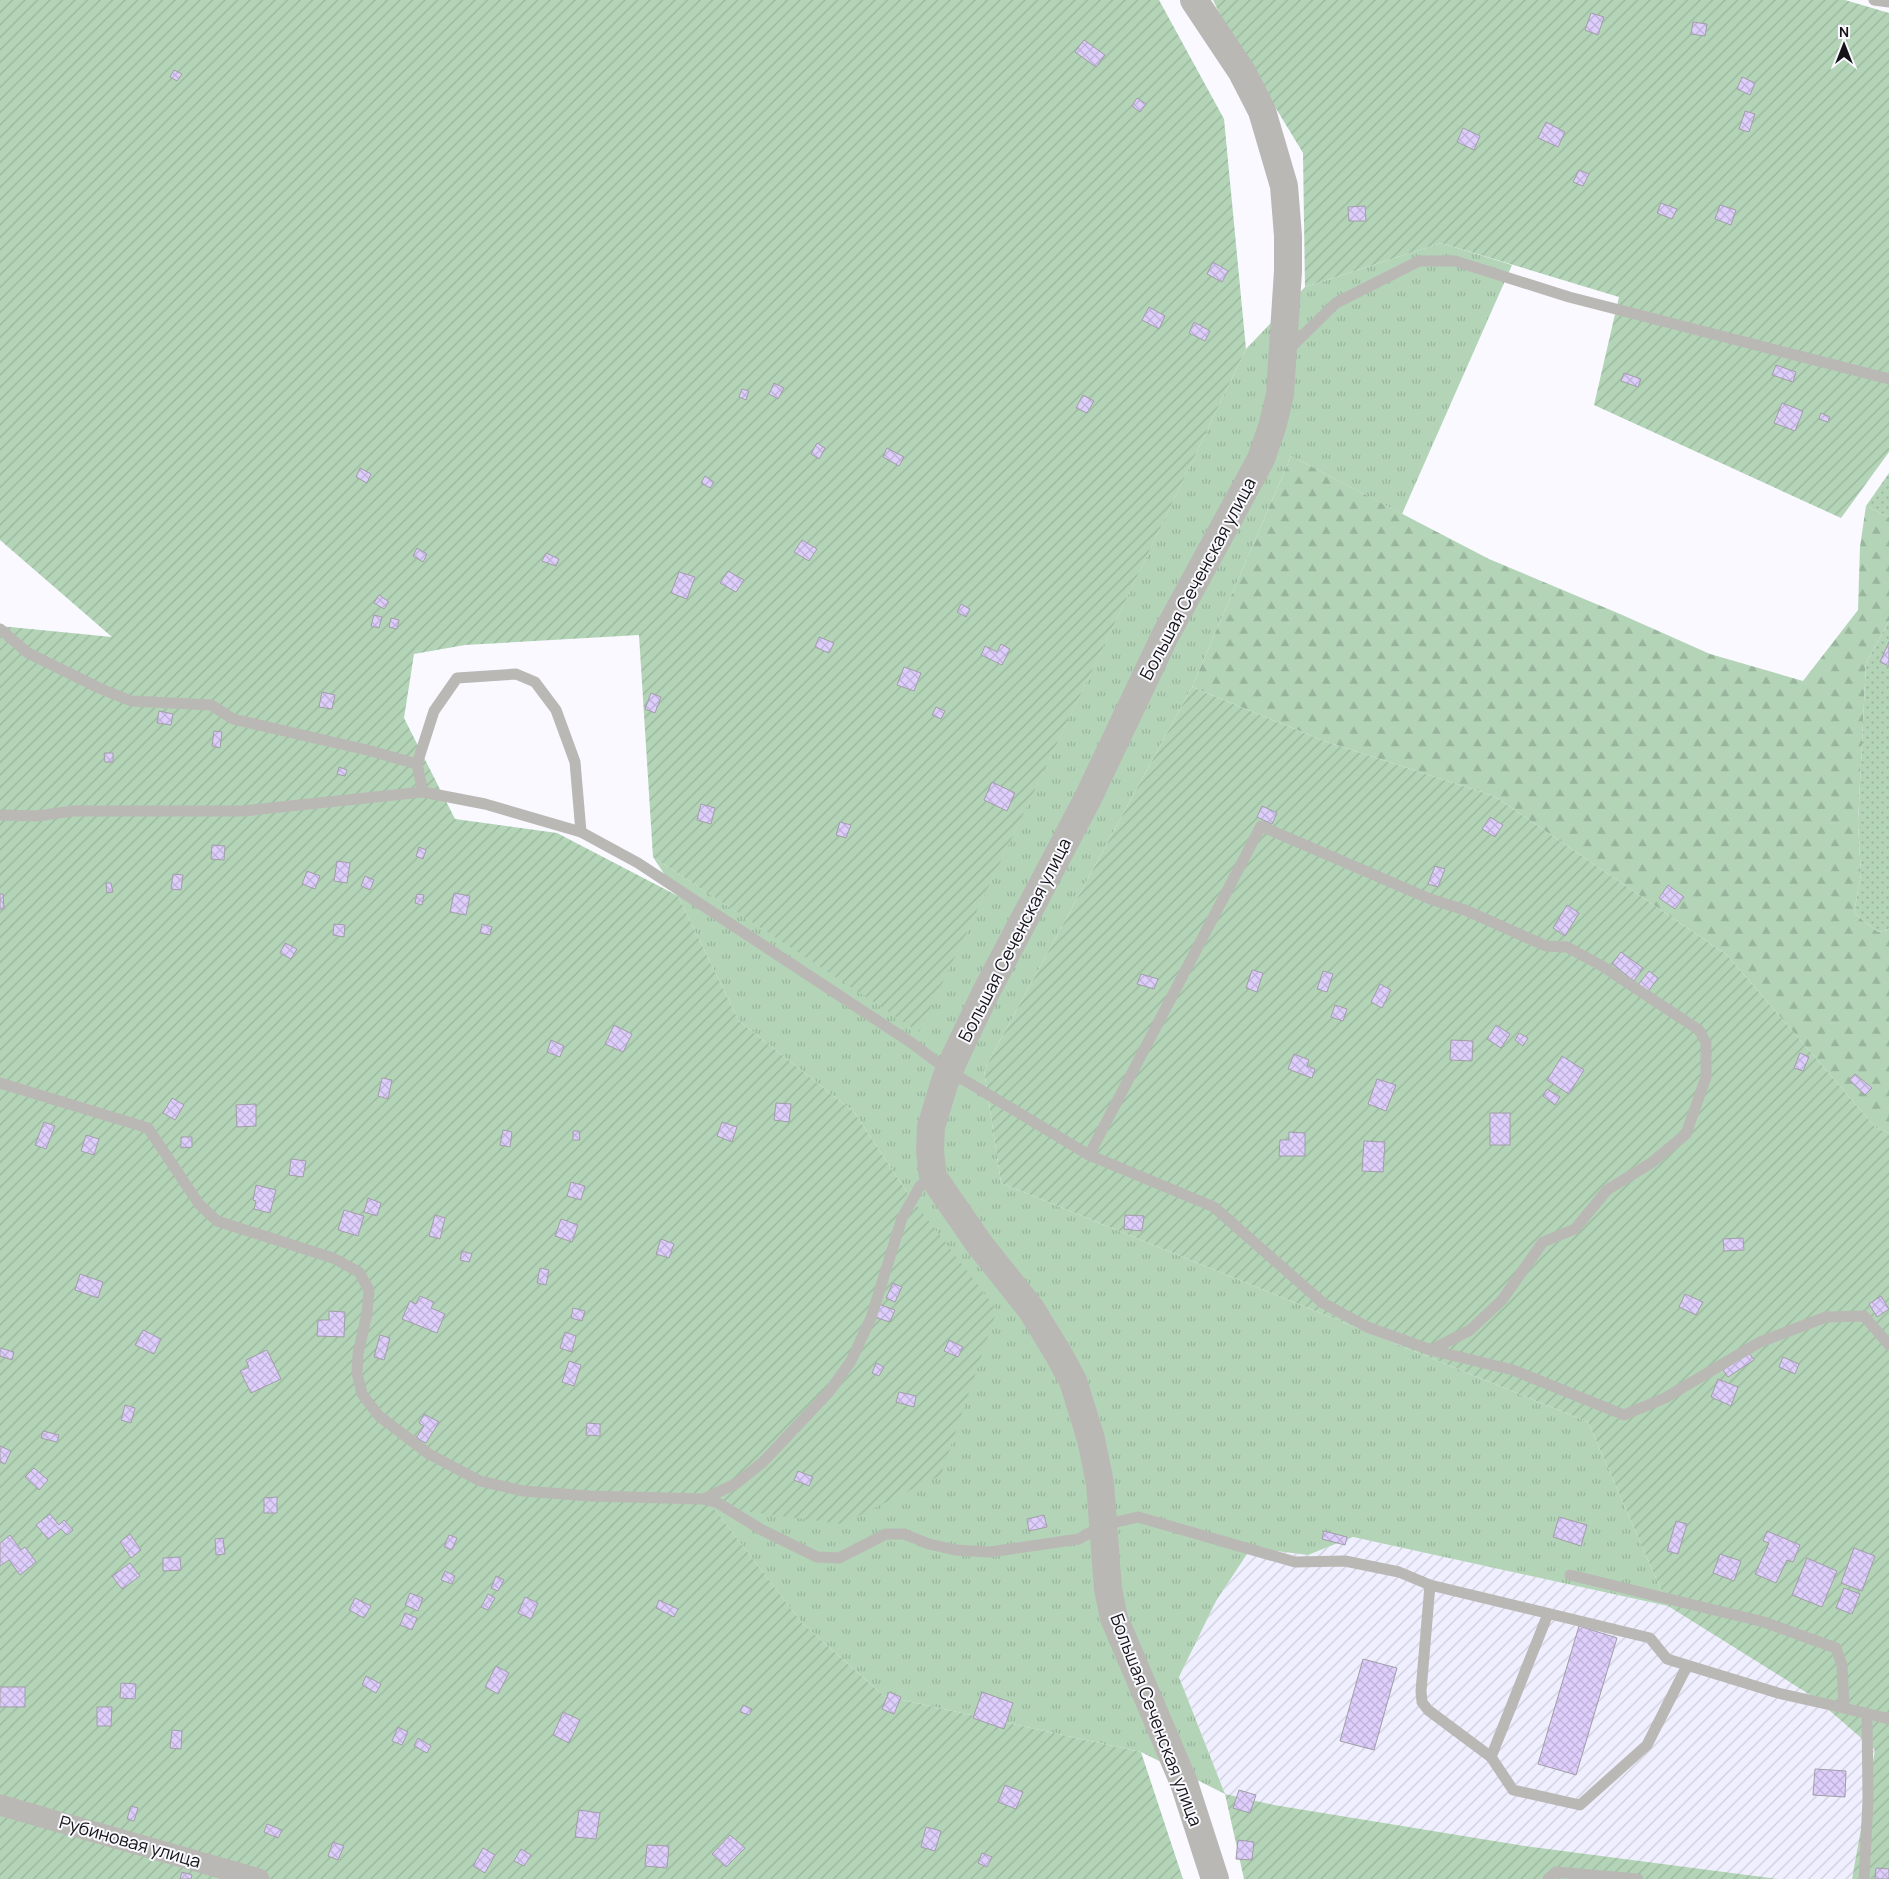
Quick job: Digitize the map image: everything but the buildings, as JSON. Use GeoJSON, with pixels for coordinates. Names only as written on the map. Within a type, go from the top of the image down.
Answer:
{"type":"FeatureCollection","features":[{"type":"Feature","properties":{"kind":"street","name":"Большая Сеченская улица"},"geometry":{"type":"LineString","coordinates":[[1194,0],[1242,72],[1262,111],[1284,186],[1288,236],[1288,271],[1280,394],[1273,424],[1261,459],[1165,636],[1087,800],[986,992],[949,1071],[932,1127],[930,1151],[934,1177],[980,1245],[1031,1309],[1073,1381],[1093,1448],[1100,1483],[1108,1589],[1114,1618],[1184,1783],[1215,1879]]}},
{"type":"Feature","properties":{"kind":"street","name":"Рубиновая улица"},"geometry":{"type":"LineString","coordinates":[[0,1805],[259,1879]]}},
{"type":"Feature","properties":{"kind":"lane"},"geometry":{"type":"LineString","coordinates":[[1874,0],[1889,2]]}},
{"type":"Feature","properties":{"kind":"lane"},"geometry":{"type":"LineString","coordinates":[[1283,355],[1336,303],[1419,261],[1455,261],[1569,297],[1889,379]]}},
{"type":"Feature","properties":{"kind":"lane"},"geometry":{"type":"LineString","coordinates":[[0,629],[28,653],[99,688],[131,700],[211,705],[233,719],[371,751],[417,764]]}},
{"type":"Feature","properties":{"kind":"lane"},"geometry":{"type":"LineString","coordinates":[[423,792],[417,764],[434,711],[457,678],[516,674],[535,682],[556,710],[575,762],[581,832]]}},
{"type":"Feature","properties":{"kind":"lane"},"geometry":{"type":"LineString","coordinates":[[0,815],[37,816],[73,811],[243,811],[423,792],[485,804],[581,832],[638,863],[913,1044],[949,1071],[1088,1154],[1214,1207],[1323,1303],[1367,1327],[1431,1350],[1513,1370],[1624,1415],[1665,1398],[1760,1342],[1826,1317],[1864,1316],[1889,1345]]}},
{"type":"Feature","properties":{"kind":"lane"},"geometry":{"type":"LineString","coordinates":[[1088,1154],[1262,826],[1430,898],[1465,910],[1546,946],[1567,947],[1602,966],[1699,1030],[1706,1043],[1706,1077],[1686,1134],[1651,1163],[1607,1190],[1575,1228],[1543,1242],[1502,1300],[1470,1330],[1431,1350]]}},
{"type":"Feature","properties":{"kind":"lane"},"geometry":{"type":"LineString","coordinates":[[0,1083],[148,1128],[199,1204],[217,1221],[333,1258],[359,1272],[369,1290],[367,1313],[358,1354],[357,1372],[362,1394],[379,1416],[429,1454],[480,1481],[523,1490],[590,1496],[704,1499],[718,1503],[762,1530],[817,1557],[839,1558],[886,1534],[904,1534],[929,1544],[955,1550],[990,1552],[1079,1538],[1103,1525],[1138,1517],[1295,1562],[1345,1561],[1399,1572],[1430,1585],[1650,1638],[1666,1659],[1778,1693],[1889,1719]]}},
{"type":"Feature","properties":{"kind":"lane"},"geometry":{"type":"LineString","coordinates":[[704,1499],[737,1483],[763,1462],[829,1392],[851,1361],[872,1318],[902,1218],[920,1186],[934,1177]]}},
{"type":"Feature","properties":{"kind":"lane"},"geometry":{"type":"LineString","coordinates":[[1570,1575],[1764,1622],[1836,1648],[1842,1665],[1844,1708]]}},
{"type":"Feature","properties":{"kind":"lane"},"geometry":{"type":"LineString","coordinates":[[1430,1585],[1421,1691],[1422,1702],[1428,1710],[1491,1757],[1513,1790],[1580,1805],[1647,1745],[1687,1666]]}},
{"type":"Feature","properties":{"kind":"lane"},"geometry":{"type":"LineString","coordinates":[[1491,1757],[1548,1614]]}},
{"type":"Feature","properties":{"kind":"lane"},"geometry":{"type":"LineString","coordinates":[[1864,1879],[1868,1800],[1867,1714]]}},
{"type":"Feature","properties":{"kind":"lane"},"geometry":{"type":"LineString","coordinates":[[1548,1879],[1556,1872],[1638,1879]]}},
{"type":"Feature","properties":{"kind":"shaded area"},"geometry":{"type":"Polygon","coordinates":[[[1353,1537],[1668,1606],[1815,1698],[1875,1750],[1852,1879],[1778,1879],[1525,1846],[1274,1805],[1225,1794],[1179,1677],[1216,1601],[1251,1548],[1308,1555],[1353,1537]]]}},
{"type":"Feature","properties":{"kind":"green space"},"geometry":{"type":"Polygon","coordinates":[[[0,0],[1159,0],[1224,119],[1246,349],[919,1032],[653,857],[639,635],[465,645],[414,654],[404,718],[455,819],[557,833],[678,896],[739,1021],[854,1112],[909,1195],[997,1310],[941,1475],[842,1524],[713,1507],[802,1623],[884,1696],[1141,1752],[1183,1879],[0,1879],[0,626],[112,637],[0,540],[0,0]]]}},
{"type":"Feature","properties":{"kind":"green space"},"geometry":{"type":"Polygon","coordinates":[[[1213,0],[1845,0],[1889,13],[1889,452],[1841,518],[1594,405],[1619,297],[1441,243],[1305,287],[1303,153],[1223,21],[1213,0]]]}},
{"type":"Feature","properties":{"kind":"green space"},"geometry":{"type":"Polygon","coordinates":[[[1441,243],[1512,265],[1402,514],[1291,456],[1192,687],[984,1070],[1001,1183],[1588,1422],[1668,1606],[1353,1537],[1308,1555],[1251,1548],[1216,1601],[1179,1677],[1225,1794],[1141,1752],[884,1696],[802,1623],[712,1506],[909,1195],[854,1112],[739,1021],[676,892],[653,857],[919,1031],[1246,349],[1305,287],[1441,243]]]}},
{"type":"Feature","properties":{"kind":"green space"},"geometry":{"type":"Polygon","coordinates":[[[1291,456],[1489,559],[1710,654],[1803,681],[1858,610],[1860,547],[1866,506],[1889,517],[1889,621],[1866,663],[1858,823],[1861,874],[1854,913],[1878,932],[1889,930],[1889,1133],[1876,1128],[1727,955],[1494,796],[1324,741],[1192,687],[1291,456]]]}},
{"type":"Feature","properties":{"kind":"green space"},"geometry":{"type":"Polygon","coordinates":[[[1889,473],[1889,517],[1866,506],[1889,473]]]}},
{"type":"Feature","properties":{"kind":"green space"},"geometry":{"type":"Polygon","coordinates":[[[1889,621],[1889,930],[1878,932],[1854,913],[1861,874],[1858,823],[1866,663],[1889,621]]]}},
{"type":"Feature","properties":{"kind":"green space"},"geometry":{"type":"Polygon","coordinates":[[[1192,687],[1324,741],[1494,796],[1727,955],[1876,1128],[1889,1133],[1889,1879],[1852,1879],[1875,1750],[1815,1698],[1668,1606],[1588,1422],[1001,1183],[984,1070],[1192,687]]]}},
{"type":"Feature","properties":{"kind":"green space"},"geometry":{"type":"Polygon","coordinates":[[[1225,1794],[1274,1805],[1525,1846],[1778,1879],[1244,1879],[1225,1794]]]}}]}
